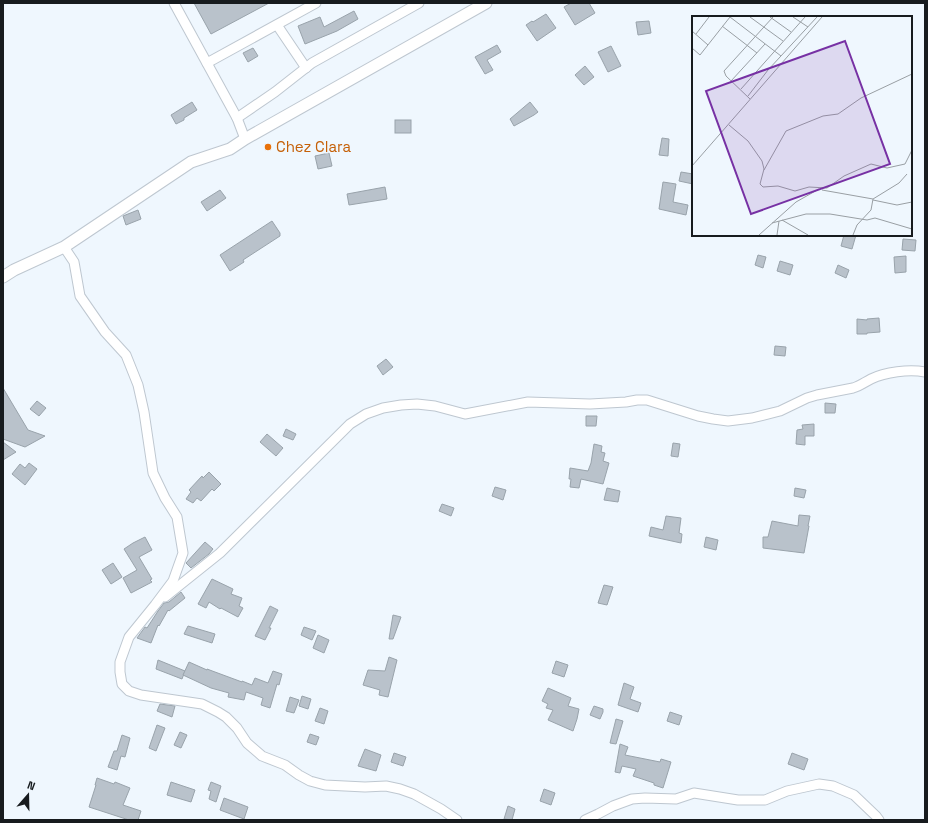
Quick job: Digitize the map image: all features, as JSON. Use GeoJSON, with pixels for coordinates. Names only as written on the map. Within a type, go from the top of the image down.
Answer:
{"type":"FeatureCollection","features":[{"type":"Feature","properties":{"kind":"main road"},"geometry":{"type":"LineString","coordinates":[[3,277],[14,270],[64,247],[191,162],[230,149],[486,3]]}},
{"type":"Feature","properties":{"kind":"street"},"geometry":{"type":"LineString","coordinates":[[174,3],[237,118],[246,139]]}},
{"type":"Feature","properties":{"kind":"street"},"geometry":{"type":"LineString","coordinates":[[207,63],[316,3]]}},
{"type":"Feature","properties":{"kind":"street"},"geometry":{"type":"LineString","coordinates":[[237,118],[275,92],[312,63],[419,3]]}},
{"type":"Feature","properties":{"kind":"street"},"geometry":{"type":"LineString","coordinates":[[277,25],[306,68]]}},
{"type":"Feature","properties":{"kind":"street"},"geometry":{"type":"LineString","coordinates":[[64,247],[74,262],[80,296],[105,332],[126,355],[138,385],[144,412],[153,473],[165,498],[177,517],[183,553],[173,581],[129,637],[120,662],[122,684],[129,691],[140,695],[202,704],[218,712],[226,717],[237,728],[247,743],[262,756],[285,765],[310,781],[325,785],[365,787],[386,786],[400,789],[414,794],[457,820]]}},
{"type":"Feature","properties":{"kind":"street"},"geometry":{"type":"LineString","coordinates":[[155,605],[220,553],[350,424],[366,414],[383,408],[417,404],[435,406],[465,414],[528,402],[590,404],[647,400],[698,416],[728,421],[752,418],[780,411],[807,398],[858,387],[872,379],[884,375],[899,372],[925,372]]}},
{"type":"Feature","properties":{"kind":"street"},"geometry":{"type":"LineString","coordinates":[[585,820],[612,806],[632,800],[645,798],[676,799],[694,793],[738,800],[765,800],[787,791],[819,784],[833,786],[854,795],[879,820]]}},
{"type":"Feature","properties":{"kind":"building"},"geometry":{"type":"Polygon","coordinates":[[[194,3],[269,3],[211,34],[194,3]]]}},
{"type":"Feature","properties":{"kind":"building"},"geometry":{"type":"Polygon","coordinates":[[[571,3],[589,3],[595,13],[575,25],[564,7],[571,3]]]}},
{"type":"Feature","properties":{"kind":"building"},"geometry":{"type":"Polygon","coordinates":[[[354,11],[358,19],[337,31],[305,44],[298,26],[320,17],[324,27],[354,11]]]}},
{"type":"Feature","properties":{"kind":"building"},"geometry":{"type":"Polygon","coordinates":[[[546,14],[556,28],[537,41],[526,25],[546,14]]]}},
{"type":"Feature","properties":{"kind":"building"},"geometry":{"type":"Polygon","coordinates":[[[649,21],[651,33],[638,35],[636,22],[649,21]]]}},
{"type":"Feature","properties":{"kind":"building"},"geometry":{"type":"Polygon","coordinates":[[[497,45],[501,52],[487,60],[493,70],[485,74],[475,57],[497,45]]]}},
{"type":"Feature","properties":{"kind":"building"},"geometry":{"type":"Polygon","coordinates":[[[611,46],[621,66],[608,72],[598,52],[611,46]]]}},
{"type":"Feature","properties":{"kind":"building"},"geometry":{"type":"Polygon","coordinates":[[[253,48],[258,56],[248,62],[243,53],[253,48]]]}},
{"type":"Feature","properties":{"kind":"building"},"geometry":{"type":"Polygon","coordinates":[[[585,66],[594,77],[584,85],[575,75],[585,66]]]}},
{"type":"Feature","properties":{"kind":"building"},"geometry":{"type":"Polygon","coordinates":[[[192,102],[197,110],[176,124],[171,115],[192,102]]]}},
{"type":"Feature","properties":{"kind":"building"},"geometry":{"type":"Polygon","coordinates":[[[530,102],[538,112],[514,126],[510,119],[530,102]]]}},
{"type":"Feature","properties":{"kind":"building"},"geometry":{"type":"Polygon","coordinates":[[[395,120],[411,120],[411,133],[395,133],[395,120]]]}},
{"type":"Feature","properties":{"kind":"building"},"geometry":{"type":"Polygon","coordinates":[[[662,138],[669,139],[668,156],[659,155],[662,138]]]}},
{"type":"Feature","properties":{"kind":"building"},"geometry":{"type":"Polygon","coordinates":[[[329,153],[332,166],[318,169],[315,156],[329,153]]]}},
{"type":"Feature","properties":{"kind":"building"},"geometry":{"type":"Polygon","coordinates":[[[681,172],[692,174],[692,184],[679,181],[681,172]]]}},
{"type":"Feature","properties":{"kind":"building"},"geometry":{"type":"Polygon","coordinates":[[[663,182],[676,184],[673,202],[688,205],[686,215],[659,209],[663,182]]]}},
{"type":"Feature","properties":{"kind":"building"},"geometry":{"type":"Polygon","coordinates":[[[385,187],[387,199],[349,205],[347,194],[385,187]]]}},
{"type":"Feature","properties":{"kind":"building"},"geometry":{"type":"Polygon","coordinates":[[[220,190],[226,198],[207,211],[201,202],[220,190]]]}},
{"type":"Feature","properties":{"kind":"building"},"geometry":{"type":"Polygon","coordinates":[[[138,210],[141,219],[126,225],[123,216],[138,210]]]}},
{"type":"Feature","properties":{"kind":"building"},"geometry":{"type":"Polygon","coordinates":[[[272,221],[280,233],[280,236],[243,260],[244,262],[230,271],[220,255],[272,221]]]}},
{"type":"Feature","properties":{"kind":"building"},"geometry":{"type":"Polygon","coordinates":[[[844,236],[856,236],[852,249],[841,246],[844,236]]]}},
{"type":"Feature","properties":{"kind":"building"},"geometry":{"type":"Polygon","coordinates":[[[903,239],[916,240],[915,251],[902,250],[903,239]]]}},
{"type":"Feature","properties":{"kind":"building"},"geometry":{"type":"Polygon","coordinates":[[[758,255],[766,257],[763,268],[755,265],[758,255]]]}},
{"type":"Feature","properties":{"kind":"building"},"geometry":{"type":"Polygon","coordinates":[[[906,256],[906,272],[895,273],[894,257],[906,256]]]}},
{"type":"Feature","properties":{"kind":"building"},"geometry":{"type":"Polygon","coordinates":[[[780,261],[793,265],[790,275],[777,271],[780,261]]]}},
{"type":"Feature","properties":{"kind":"building"},"geometry":{"type":"Polygon","coordinates":[[[838,265],[849,270],[846,278],[835,273],[838,265]]]}},
{"type":"Feature","properties":{"kind":"building"},"geometry":{"type":"Polygon","coordinates":[[[879,318],[880,332],[857,334],[857,319],[867,320],[879,318]]]}},
{"type":"Feature","properties":{"kind":"building"},"geometry":{"type":"Polygon","coordinates":[[[775,346],[786,347],[785,356],[774,355],[775,346]]]}},
{"type":"Feature","properties":{"kind":"building"},"geometry":{"type":"Polygon","coordinates":[[[386,359],[393,367],[383,375],[377,366],[386,359]]]}},
{"type":"Feature","properties":{"kind":"building"},"geometry":{"type":"Polygon","coordinates":[[[3,388],[28,430],[45,436],[25,447],[3,439],[3,388]]]}},
{"type":"Feature","properties":{"kind":"building"},"geometry":{"type":"Polygon","coordinates":[[[37,401],[46,408],[39,416],[30,409],[37,401]]]}},
{"type":"Feature","properties":{"kind":"building"},"geometry":{"type":"Polygon","coordinates":[[[825,403],[836,404],[835,413],[825,413],[825,403]]]}},
{"type":"Feature","properties":{"kind":"building"},"geometry":{"type":"Polygon","coordinates":[[[586,416],[597,416],[596,426],[586,426],[586,416]]]}},
{"type":"Feature","properties":{"kind":"building"},"geometry":{"type":"Polygon","coordinates":[[[814,424],[814,436],[805,436],[805,445],[796,444],[797,430],[803,429],[802,425],[814,424]]]}},
{"type":"Feature","properties":{"kind":"building"},"geometry":{"type":"Polygon","coordinates":[[[286,429],[296,434],[293,440],[283,436],[286,429]]]}},
{"type":"Feature","properties":{"kind":"building"},"geometry":{"type":"Polygon","coordinates":[[[267,434],[283,448],[276,456],[260,442],[267,434]]]}},
{"type":"Feature","properties":{"kind":"building"},"geometry":{"type":"Polygon","coordinates":[[[3,442],[16,452],[3,460],[3,442]]]}},
{"type":"Feature","properties":{"kind":"building"},"geometry":{"type":"Polygon","coordinates":[[[673,443],[680,444],[678,457],[671,456],[673,443]]]}},
{"type":"Feature","properties":{"kind":"building"},"geometry":{"type":"Polygon","coordinates":[[[594,444],[602,446],[601,452],[605,453],[603,461],[609,463],[603,484],[581,479],[579,488],[570,487],[570,468],[588,471],[594,444]]]}},
{"type":"Feature","properties":{"kind":"building"},"geometry":{"type":"Polygon","coordinates":[[[29,463],[37,469],[25,485],[12,474],[20,464],[25,468],[29,463]]]}},
{"type":"Feature","properties":{"kind":"building"},"geometry":{"type":"Polygon","coordinates":[[[209,472],[221,484],[214,491],[212,489],[201,501],[197,498],[193,503],[186,499],[191,492],[189,490],[202,476],[203,478],[209,472]]]}},
{"type":"Feature","properties":{"kind":"building"},"geometry":{"type":"Polygon","coordinates":[[[495,487],[506,490],[503,500],[492,496],[495,487]]]}},
{"type":"Feature","properties":{"kind":"building"},"geometry":{"type":"Polygon","coordinates":[[[607,488],[620,491],[618,502],[604,500],[607,488]]]}},
{"type":"Feature","properties":{"kind":"building"},"geometry":{"type":"Polygon","coordinates":[[[795,488],[806,490],[804,498],[794,496],[795,488]]]}},
{"type":"Feature","properties":{"kind":"building"},"geometry":{"type":"Polygon","coordinates":[[[442,504],[454,508],[451,516],[439,511],[442,504]]]}},
{"type":"Feature","properties":{"kind":"building"},"geometry":{"type":"Polygon","coordinates":[[[799,515],[810,516],[804,553],[763,548],[763,537],[768,537],[772,521],[798,526],[799,515]]]}},
{"type":"Feature","properties":{"kind":"building"},"geometry":{"type":"Polygon","coordinates":[[[666,516],[681,518],[679,533],[682,534],[681,543],[649,536],[651,527],[663,530],[666,516]]]}},
{"type":"Feature","properties":{"kind":"building"},"geometry":{"type":"Polygon","coordinates":[[[145,537],[152,550],[139,557],[152,579],[150,580],[152,582],[131,593],[123,578],[137,570],[124,549],[145,537]]]}},
{"type":"Feature","properties":{"kind":"building"},"geometry":{"type":"Polygon","coordinates":[[[706,537],[718,540],[716,550],[704,547],[706,537]]]}},
{"type":"Feature","properties":{"kind":"building"},"geometry":{"type":"Polygon","coordinates":[[[205,542],[213,549],[191,568],[186,563],[205,542]]]}},
{"type":"Feature","properties":{"kind":"building"},"geometry":{"type":"Polygon","coordinates":[[[113,563],[122,577],[111,584],[102,570],[113,563]]]}},
{"type":"Feature","properties":{"kind":"building"},"geometry":{"type":"Polygon","coordinates":[[[212,579],[233,589],[231,594],[242,598],[239,606],[243,608],[238,617],[209,602],[206,608],[198,604],[212,579]]]}},
{"type":"Feature","properties":{"kind":"building"},"geometry":{"type":"Polygon","coordinates":[[[604,585],[613,587],[607,605],[598,603],[604,585]]]}},
{"type":"Feature","properties":{"kind":"building"},"geometry":{"type":"Polygon","coordinates":[[[181,592],[185,598],[169,611],[168,610],[159,626],[158,625],[151,643],[137,638],[145,627],[147,628],[164,603],[169,602],[181,592]]]}},
{"type":"Feature","properties":{"kind":"building"},"geometry":{"type":"Polygon","coordinates":[[[270,606],[278,610],[265,640],[255,636],[270,606]]]}},
{"type":"Feature","properties":{"kind":"building"},"geometry":{"type":"Polygon","coordinates":[[[393,615],[401,617],[393,639],[389,639],[393,615]]]}},
{"type":"Feature","properties":{"kind":"building"},"geometry":{"type":"Polygon","coordinates":[[[188,626],[215,634],[212,643],[184,634],[188,626]]]}},
{"type":"Feature","properties":{"kind":"building"},"geometry":{"type":"Polygon","coordinates":[[[304,627],[316,631],[312,640],[301,635],[304,627]]]}},
{"type":"Feature","properties":{"kind":"building"},"geometry":{"type":"Polygon","coordinates":[[[318,635],[329,640],[324,653],[313,648],[318,635]]]}},
{"type":"Feature","properties":{"kind":"building"},"geometry":{"type":"Polygon","coordinates":[[[389,657],[397,660],[388,697],[379,695],[380,690],[363,685],[368,670],[385,671],[389,657]]]}},
{"type":"Feature","properties":{"kind":"building"},"geometry":{"type":"Polygon","coordinates":[[[158,660],[185,671],[182,679],[156,669],[158,660]]]}},
{"type":"Feature","properties":{"kind":"building"},"geometry":{"type":"Polygon","coordinates":[[[556,661],[568,665],[564,677],[552,673],[556,661]]]}},
{"type":"Feature","properties":{"kind":"building"},"geometry":{"type":"Polygon","coordinates":[[[189,662],[207,670],[252,685],[255,678],[268,683],[273,671],[282,674],[279,685],[277,684],[270,708],[261,705],[263,698],[246,692],[244,700],[228,697],[229,693],[211,688],[183,675],[189,662]]]}},
{"type":"Feature","properties":{"kind":"building"},"geometry":{"type":"Polygon","coordinates":[[[624,683],[634,687],[630,699],[641,703],[638,712],[618,705],[624,683]]]}},
{"type":"Feature","properties":{"kind":"building"},"geometry":{"type":"Polygon","coordinates":[[[548,688],[571,698],[568,706],[579,709],[573,731],[548,720],[553,710],[546,708],[548,704],[542,701],[548,688]]]}},
{"type":"Feature","properties":{"kind":"building"},"geometry":{"type":"Polygon","coordinates":[[[302,696],[311,699],[308,709],[299,706],[302,696]]]}},
{"type":"Feature","properties":{"kind":"building"},"geometry":{"type":"Polygon","coordinates":[[[290,697],[299,700],[294,713],[286,711],[290,697]]]}},
{"type":"Feature","properties":{"kind":"building"},"geometry":{"type":"Polygon","coordinates":[[[160,704],[175,706],[172,717],[157,711],[160,704]]]}},
{"type":"Feature","properties":{"kind":"building"},"geometry":{"type":"Polygon","coordinates":[[[594,706],[603,709],[600,719],[590,715],[594,706]]]}},
{"type":"Feature","properties":{"kind":"building"},"geometry":{"type":"Polygon","coordinates":[[[320,708],[328,711],[324,724],[315,721],[320,708]]]}},
{"type":"Feature","properties":{"kind":"building"},"geometry":{"type":"Polygon","coordinates":[[[670,712],[682,716],[679,725],[667,721],[670,712]]]}},
{"type":"Feature","properties":{"kind":"building"},"geometry":{"type":"Polygon","coordinates":[[[616,719],[623,721],[616,744],[610,743],[616,719]]]}},
{"type":"Feature","properties":{"kind":"building"},"geometry":{"type":"Polygon","coordinates":[[[157,725],[165,728],[156,751],[149,748],[157,725]]]}},
{"type":"Feature","properties":{"kind":"building"},"geometry":{"type":"Polygon","coordinates":[[[180,732],[187,735],[181,748],[174,745],[180,732]]]}},
{"type":"Feature","properties":{"kind":"building"},"geometry":{"type":"Polygon","coordinates":[[[310,734],[319,737],[316,745],[307,742],[310,734]]]}},
{"type":"Feature","properties":{"kind":"building"},"geometry":{"type":"Polygon","coordinates":[[[122,735],[130,738],[125,757],[121,756],[117,770],[108,767],[114,751],[117,751],[122,735]]]}},
{"type":"Feature","properties":{"kind":"building"},"geometry":{"type":"Polygon","coordinates":[[[620,744],[628,747],[625,755],[660,762],[661,759],[671,762],[663,788],[654,785],[654,783],[633,776],[636,769],[622,766],[620,773],[615,772],[620,744]]]}},
{"type":"Feature","properties":{"kind":"building"},"geometry":{"type":"Polygon","coordinates":[[[365,749],[381,755],[376,771],[358,766],[365,749]]]}},
{"type":"Feature","properties":{"kind":"building"},"geometry":{"type":"Polygon","coordinates":[[[394,753],[406,757],[403,766],[391,762],[394,753]]]}},
{"type":"Feature","properties":{"kind":"building"},"geometry":{"type":"Polygon","coordinates":[[[792,753],[808,759],[804,770],[788,764],[792,753]]]}},
{"type":"Feature","properties":{"kind":"building"},"geometry":{"type":"Polygon","coordinates":[[[97,778],[114,784],[115,782],[130,788],[123,805],[141,811],[138,820],[129,820],[89,807],[97,778]]]}},
{"type":"Feature","properties":{"kind":"building"},"geometry":{"type":"Polygon","coordinates":[[[171,782],[195,790],[191,802],[167,795],[171,782]]]}},
{"type":"Feature","properties":{"kind":"building"},"geometry":{"type":"Polygon","coordinates":[[[211,782],[221,786],[216,802],[209,799],[211,791],[208,790],[211,782]]]}},
{"type":"Feature","properties":{"kind":"building"},"geometry":{"type":"Polygon","coordinates":[[[544,789],[555,793],[551,805],[540,801],[544,789]]]}},
{"type":"Feature","properties":{"kind":"building"},"geometry":{"type":"Polygon","coordinates":[[[224,798],[248,807],[244,819],[220,810],[224,798]]]}},
{"type":"Feature","properties":{"kind":"building"},"geometry":{"type":"Polygon","coordinates":[[[508,806],[515,809],[512,820],[504,819],[508,806]]]}},
{"type":"Feature","properties":{"kind":"place","name":"Chez Clara"},"geometry":{"type":"Point","coordinates":[268,147]}}]}
